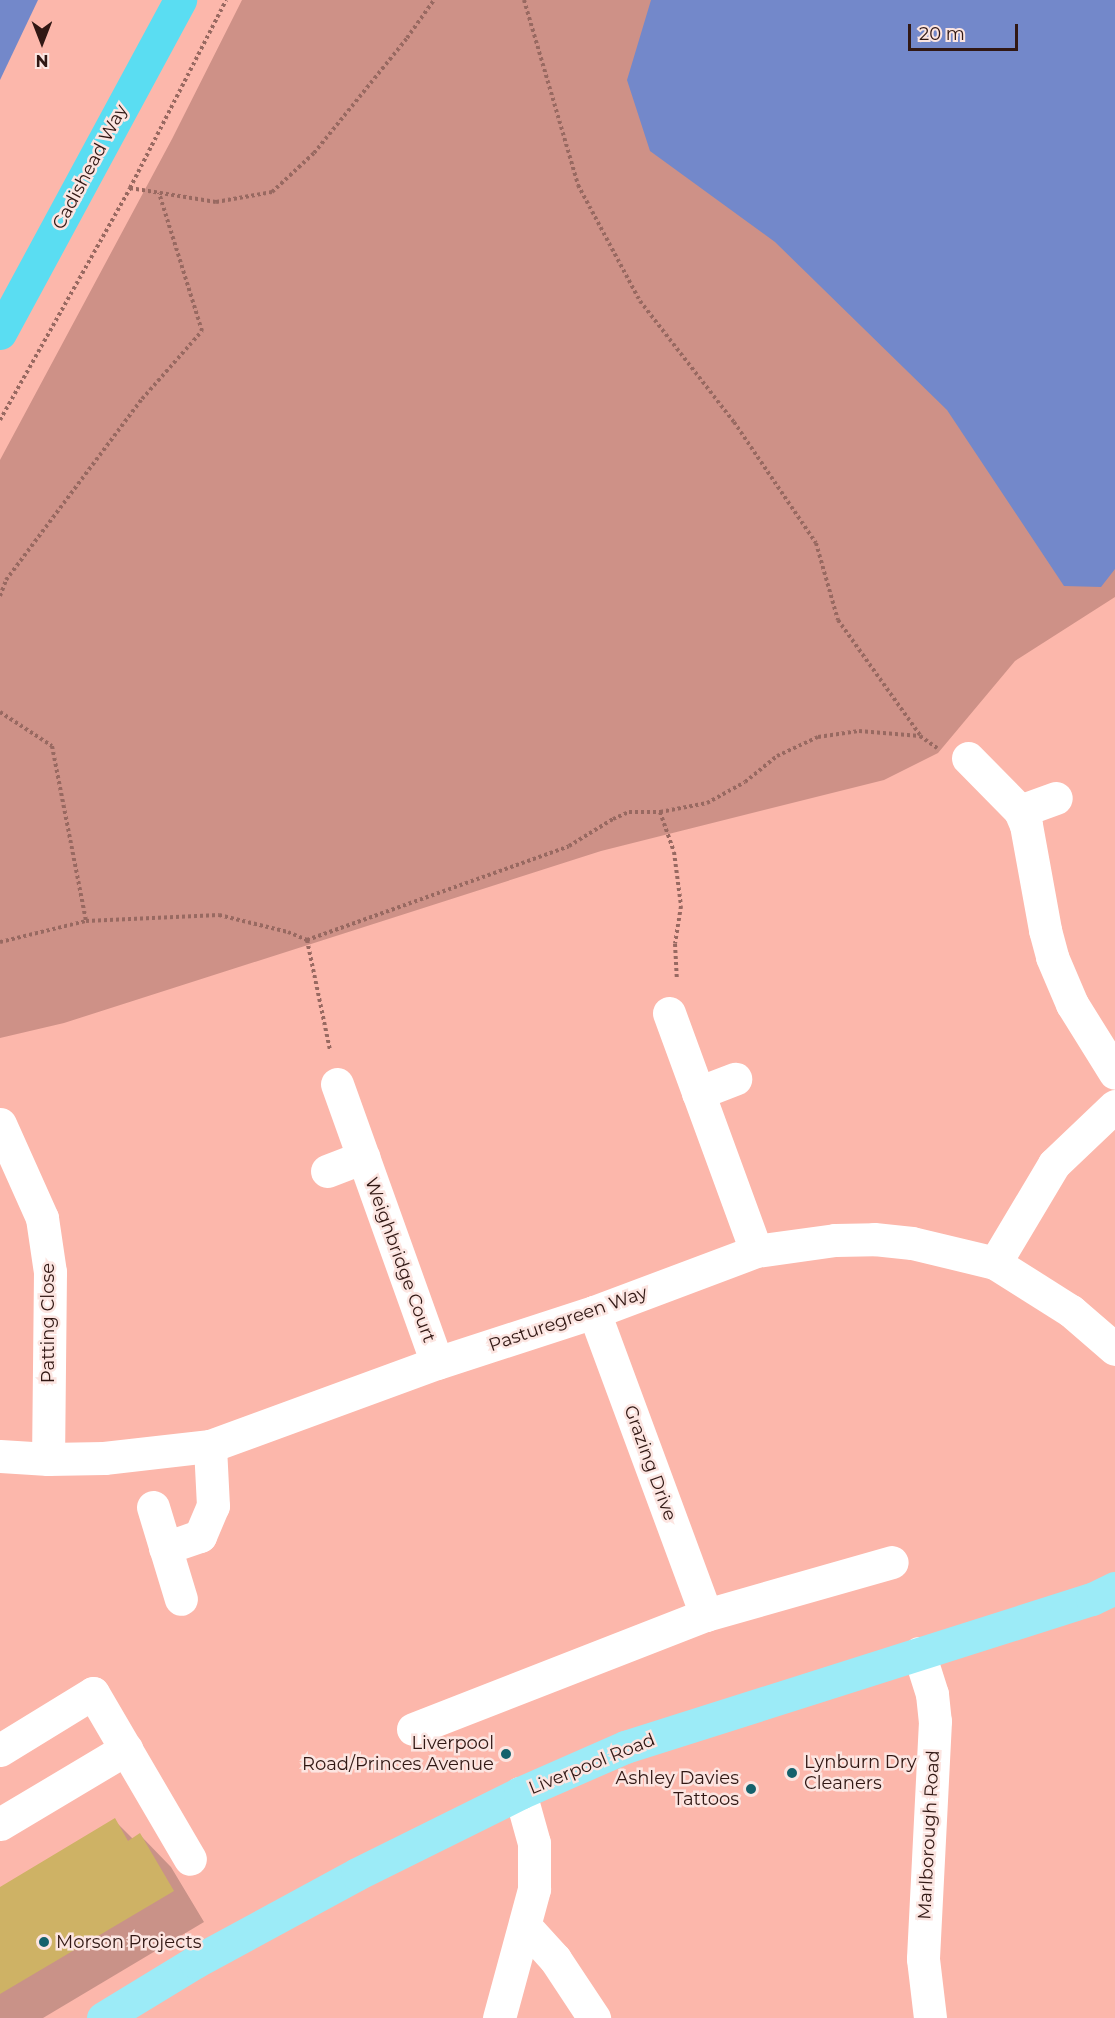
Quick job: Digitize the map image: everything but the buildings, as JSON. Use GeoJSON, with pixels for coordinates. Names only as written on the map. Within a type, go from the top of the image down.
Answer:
{"type":"FeatureCollection","features":[{"type":"Feature","properties":{"kind":"highway","name":"Cadishead Way"},"geometry":{"type":"LineString","coordinates":[[0,333],[180,0]]}},
{"type":"Feature","properties":{"kind":"main road","name":"Liverpool Road"},"geometry":{"type":"LineString","coordinates":[[104,2018],[195,1962],[346,1880],[520,1793],[625,1747],[1092,1599],[1115,1588]]}},
{"type":"Feature","properties":{"kind":"street"},"geometry":{"type":"LineString","coordinates":[[968,758],[1020,811],[1026,825],[1052,957],[1072,1004],[1115,1072]]}},
{"type":"Feature","properties":{"kind":"street"},"geometry":{"type":"LineString","coordinates":[[1020,811],[1056,798]]}},
{"type":"Feature","properties":{"kind":"street"},"geometry":{"type":"LineString","coordinates":[[669,1013],[756,1251]]}},
{"type":"Feature","properties":{"kind":"street"},"geometry":{"type":"LineString","coordinates":[[698,1093],[735,1079]]}},
{"type":"Feature","properties":{"kind":"street","name":"Weighbridge Court"},"geometry":{"type":"LineString","coordinates":[[337,1084],[437,1363]]}},
{"type":"Feature","properties":{"kind":"street"},"geometry":{"type":"LineString","coordinates":[[995,1263],[1054,1164],[1115,1106]]}},
{"type":"Feature","properties":{"kind":"street","name":"Patting Close"},"geometry":{"type":"LineString","coordinates":[[0,1125],[42,1218],[50,1272],[48,1459]]}},
{"type":"Feature","properties":{"kind":"street","name":"Weighbridge Court"},"geometry":{"type":"LineString","coordinates":[[327,1171],[363,1157]]}},
{"type":"Feature","properties":{"kind":"street","name":"Pasturegreen Way"},"geometry":{"type":"LineString","coordinates":[[0,1456],[48,1459],[104,1458],[210,1446],[437,1363],[594,1312],[756,1251],[835,1240],[874,1239],[912,1243],[995,1263],[1071,1311],[1115,1349]]}},
{"type":"Feature","properties":{"kind":"street","name":"Grazing Drive"},"geometry":{"type":"LineString","coordinates":[[594,1312],[706,1615]]}},
{"type":"Feature","properties":{"kind":"street"},"geometry":{"type":"LineString","coordinates":[[165,1548],[200,1536],[213,1506],[210,1446]]}},
{"type":"Feature","properties":{"kind":"street"},"geometry":{"type":"LineString","coordinates":[[153,1507],[181,1599]]}},
{"type":"Feature","properties":{"kind":"street"},"geometry":{"type":"LineString","coordinates":[[413,1729],[706,1615],[892,1562]]}},
{"type":"Feature","properties":{"kind":"street","name":"Marlborough Road"},"geometry":{"type":"LineString","coordinates":[[919,1653],[932,1694],[935,1721],[923,1959],[930,2018]]}},
{"type":"Feature","properties":{"kind":"street"},"geometry":{"type":"LineString","coordinates":[[0,1750],[93,1693],[190,1859]]}},
{"type":"Feature","properties":{"kind":"street"},"geometry":{"type":"LineString","coordinates":[[0,1824],[126,1749]]}},
{"type":"Feature","properties":{"kind":"street"},"geometry":{"type":"LineString","coordinates":[[499,2018],[534,1889],[536,1865],[534,1843],[520,1793]]}},
{"type":"Feature","properties":{"kind":"street"},"geometry":{"type":"LineString","coordinates":[[525,1926],[555,1959],[594,2018]]}},
{"type":"Feature","properties":{"kind":"path"},"geometry":{"type":"LineString","coordinates":[[0,420],[130,188],[226,0]]}},
{"type":"Feature","properties":{"kind":"path"},"geometry":{"type":"LineString","coordinates":[[130,188],[216,202],[272,192],[314,153],[407,38],[434,0]]}},
{"type":"Feature","properties":{"kind":"path"},"geometry":{"type":"LineString","coordinates":[[524,0],[578,185],[640,301],[734,422],[816,543],[838,620],[920,736],[936,747],[968,758]]}},
{"type":"Feature","properties":{"kind":"path"},"geometry":{"type":"LineString","coordinates":[[0,596],[6,580],[142,399],[202,331],[159,193]]}},
{"type":"Feature","properties":{"kind":"path"},"geometry":{"type":"LineString","coordinates":[[0,712],[52,746],[86,921]]}},
{"type":"Feature","properties":{"kind":"path"},"geometry":{"type":"LineString","coordinates":[[0,942],[86,921],[219,915],[307,939],[569,846],[629,812],[660,812],[707,803],[745,782],[777,756],[818,736],[859,731],[920,736]]}},
{"type":"Feature","properties":{"kind":"path"},"geometry":{"type":"LineString","coordinates":[[660,812],[674,852],[681,906],[675,944],[678,995],[669,1013]]}},
{"type":"Feature","properties":{"kind":"path"},"geometry":{"type":"LineString","coordinates":[[307,939],[337,1084]]}},
{"type":"Feature","properties":{"kind":"shaded area"},"geometry":{"type":"Polygon","coordinates":[[[242,0],[1115,0],[1115,597],[1015,661],[938,753],[884,780],[601,851],[64,1023],[0,1038],[0,460],[172,139],[242,0]]]}},
{"type":"Feature","properties":{"kind":"water"},"geometry":{"type":"Polygon","coordinates":[[[0,0],[38,0],[0,80],[0,0]]]}},
{"type":"Feature","properties":{"kind":"water"},"geometry":{"type":"Polygon","coordinates":[[[651,0],[1115,0],[1115,569],[1101,587],[1064,586],[947,410],[775,242],[650,151],[627,80],[651,0]]]}},
{"type":"Feature","properties":{"kind":"place","name":"Liverpool Road/Princes Avenue"},"geometry":{"type":"Point","coordinates":[506,1754]}},
{"type":"Feature","properties":{"kind":"place","name":"Lynburn Dry Cleaners"},"geometry":{"type":"Point","coordinates":[792,1773]}},
{"type":"Feature","properties":{"kind":"place","name":"Ashley Davies Tattoos"},"geometry":{"type":"Point","coordinates":[751,1789]}},
{"type":"Feature","properties":{"kind":"place","name":"Morson Projects"},"geometry":{"type":"Point","coordinates":[44,1942]}}]}
